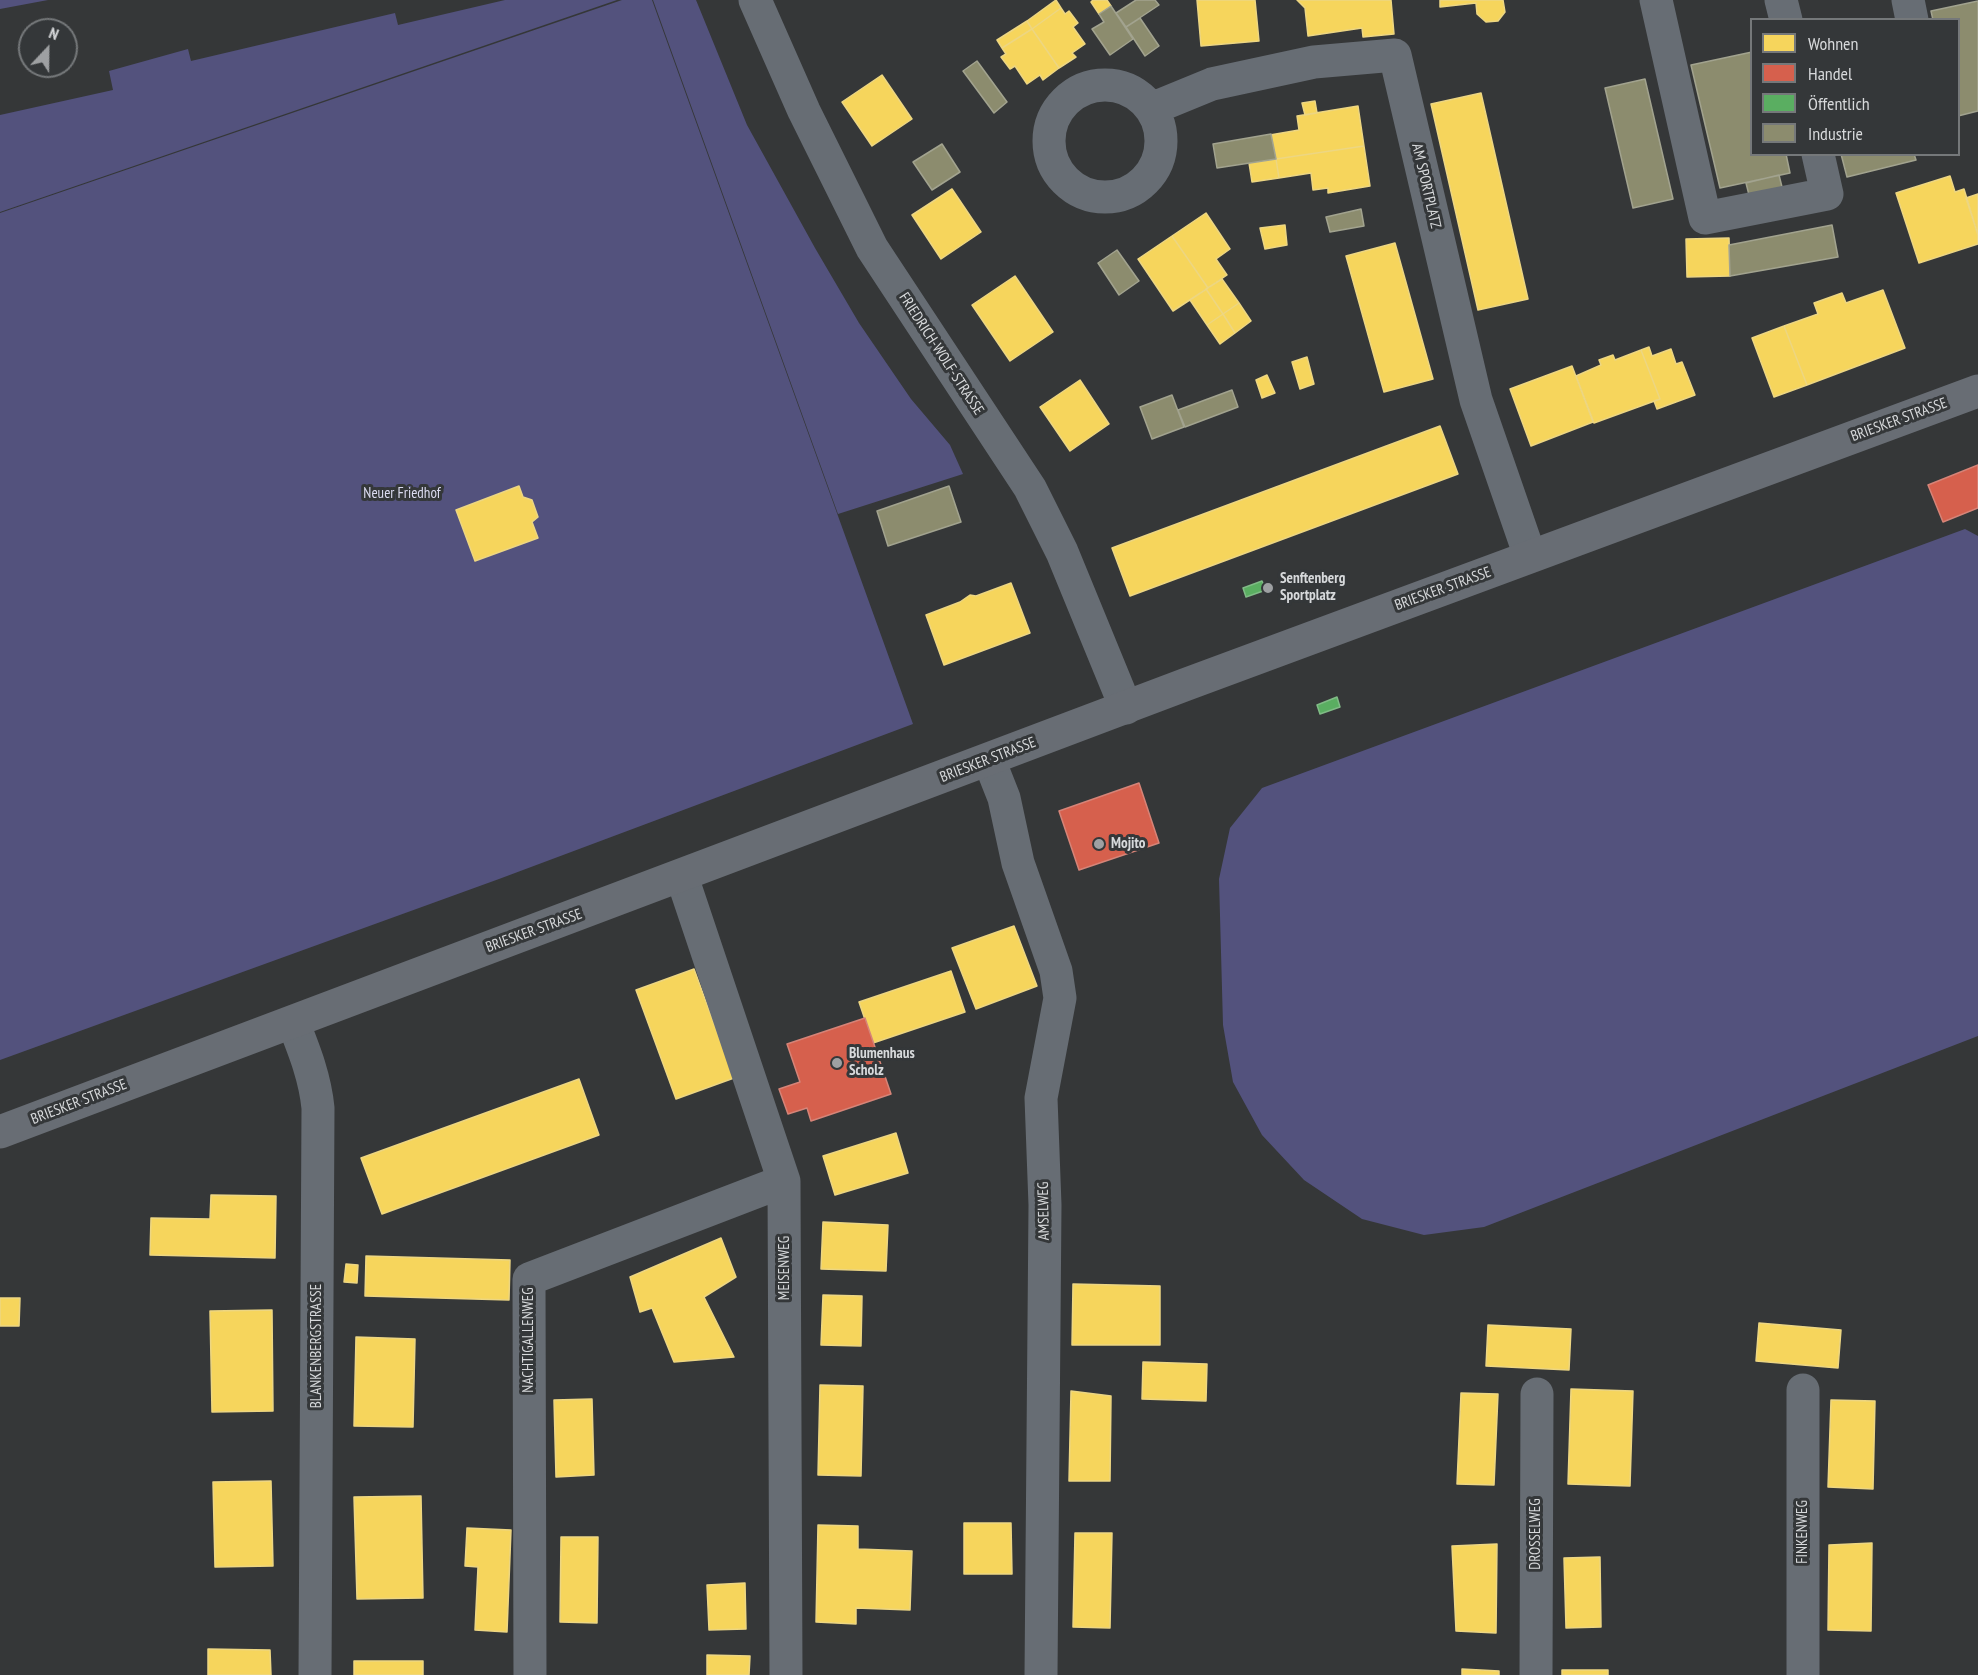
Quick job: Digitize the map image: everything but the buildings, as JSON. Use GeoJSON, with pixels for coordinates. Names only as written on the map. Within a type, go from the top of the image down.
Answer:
{"type":"FeatureCollection","features":[{"type":"Feature","properties":{"kind":"main road","name":"BRIESKER STRASSE"},"geometry":{"type":"LineString","coordinates":[[0,1132],[1530,556],[1978,391]]}},
{"type":"Feature","properties":{"kind":"street","name":"FRIEDRICH-WOLF-STRASSE"},"geometry":{"type":"LineString","coordinates":[[755,0],[804,111],[872,248],[1030,488],[1062,552],[1126,708]]}},
{"type":"Feature","properties":{"kind":"street"},"geometry":{"type":"LineString","coordinates":[[1656,0],[1705,218],[1827,194],[1818,156]]}},
{"type":"Feature","properties":{"kind":"street"},"geometry":{"type":"LineString","coordinates":[[1781,0],[1786,18]]}},
{"type":"Feature","properties":{"kind":"street"},"geometry":{"type":"LineString","coordinates":[[1908,0],[1912,18]]}},
{"type":"Feature","properties":{"kind":"street","name":"AM SPORTPLATZ"},"geometry":{"type":"LineString","coordinates":[[1152,109],[1212,84],[1314,62],[1395,55],[1476,400],[1530,556]]}},
{"type":"Feature","properties":{"kind":"street","name":"AMSELWEG"},"geometry":{"type":"LineString","coordinates":[[989,760],[1004,798],[1016,854],[1056,971],[1060,999],[1041,1098],[1045,1205],[1041,1675]]}},
{"type":"Feature","properties":{"kind":"street","name":"MEISENWEG"},"geometry":{"type":"LineString","coordinates":[[682,877],[784,1181],[786,1675]]}},
{"type":"Feature","properties":{"kind":"street","name":"BLANKENBERGSTRASSE"},"geometry":{"type":"LineString","coordinates":[[292,1022],[308,1058],[316,1087],[318,1108],[315,1675]]}},
{"type":"Feature","properties":{"kind":"street","name":"NACHTIGALLENWEG"},"geometry":{"type":"LineString","coordinates":[[530,1675],[529,1279],[784,1181]]}},
{"type":"Feature","properties":{"kind":"street","name":"FINKENWEG"},"geometry":{"type":"LineString","coordinates":[[1803,1390],[1803,1675]]}},
{"type":"Feature","properties":{"kind":"street","name":"DROSSELWEG"},"geometry":{"type":"LineString","coordinates":[[1536,1675],[1537,1394]]}},
{"type":"Feature","properties":{"kind":"green space"},"geometry":{"type":"Polygon","coordinates":[[[0,0],[48,0],[0,9],[0,0]]]}},
{"type":"Feature","properties":{"kind":"green space"},"geometry":{"type":"Polygon","coordinates":[[[505,0],[617,0],[0,212],[0,115],[113,90],[109,71],[188,49],[191,61],[395,13],[398,25],[505,0]]]}},
{"type":"Feature","properties":{"kind":"green space","name":"Neuer Friedhof"},"geometry":{"type":"Polygon","coordinates":[[[622,0],[652,0],[913,724],[499,879],[0,1060],[0,213],[622,0]]]}},
{"type":"Feature","properties":{"kind":"green space"},"geometry":{"type":"Polygon","coordinates":[[[653,0],[696,0],[747,125],[815,248],[859,323],[911,399],[950,445],[963,474],[838,514],[653,0]]]}},
{"type":"Feature","properties":{"kind":"green space"},"geometry":{"type":"Polygon","coordinates":[[[1965,529],[1978,536],[1978,1036],[1484,1227],[1424,1235],[1362,1219],[1304,1180],[1262,1135],[1233,1082],[1223,1025],[1219,879],[1230,828],[1262,788],[1965,529]]]}},
{"type":"Feature","properties":{"kind":"place","name":"Senftenberg Sportplatz"},"geometry":{"type":"Point","coordinates":[1268,588]}},
{"type":"Feature","properties":{"kind":"place","name":"Mojito"},"geometry":{"type":"Point","coordinates":[1099,844]}},
{"type":"Feature","properties":{"kind":"place","name":"Blumenhaus Scholz"},"geometry":{"type":"Point","coordinates":[837,1063]}}]}
